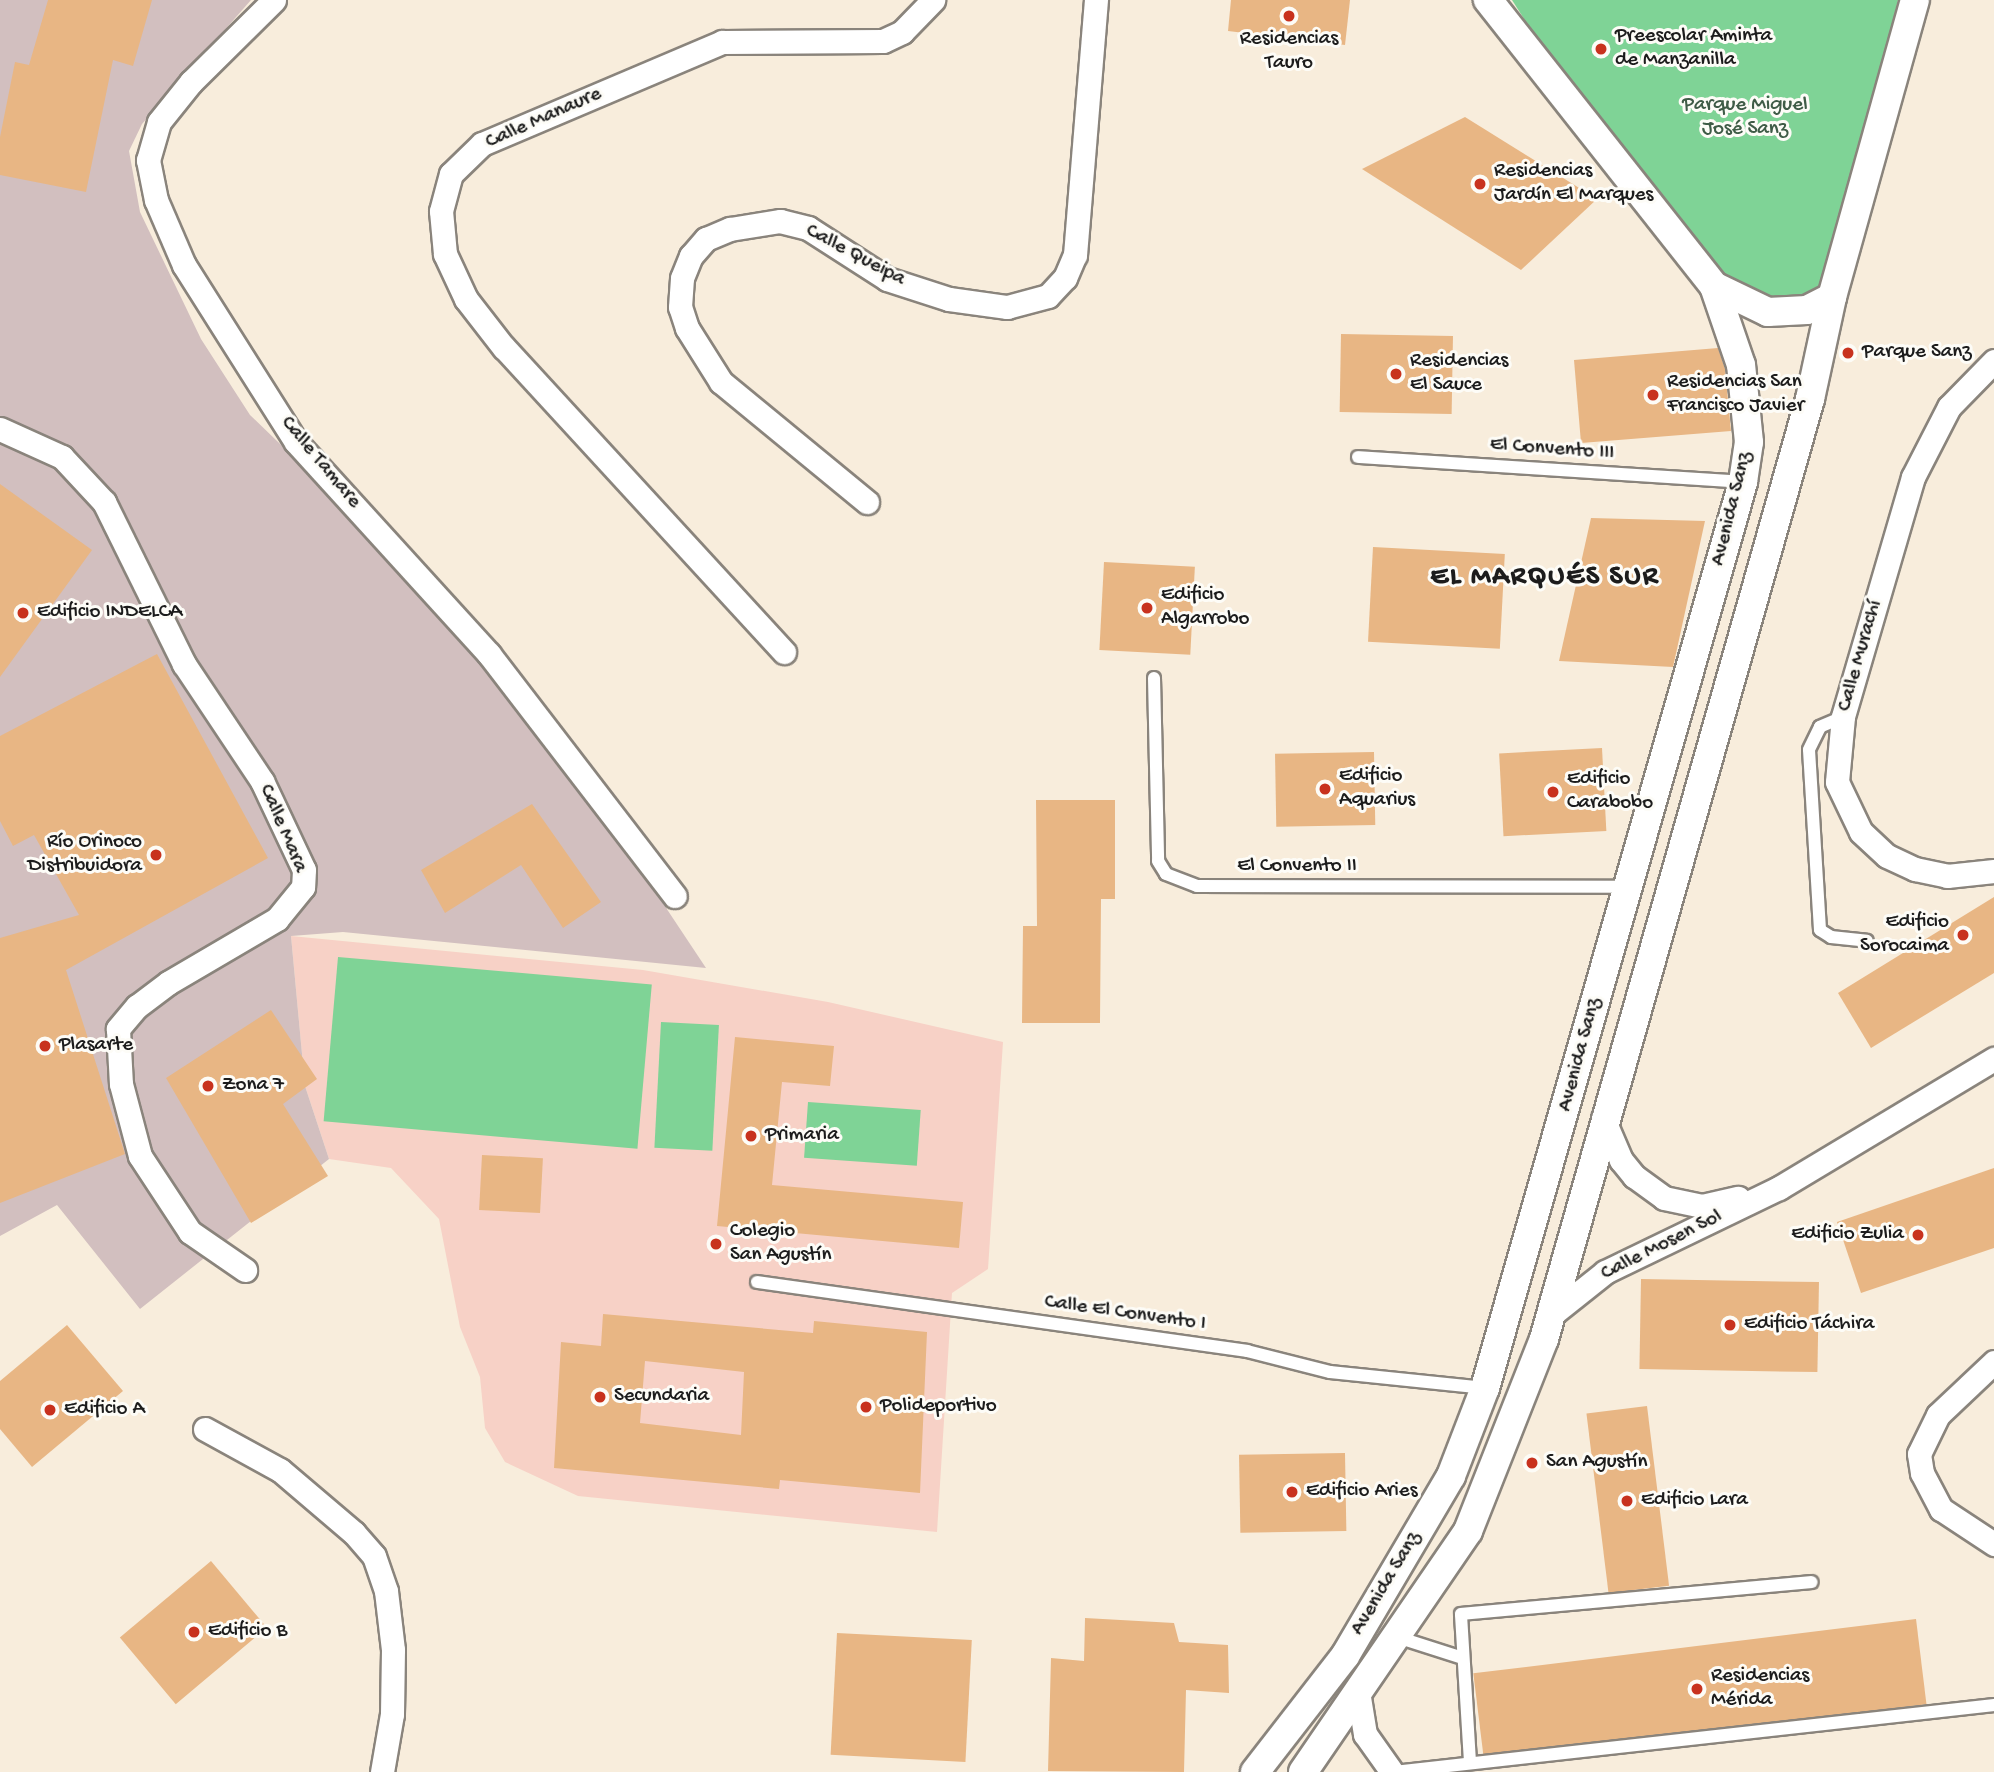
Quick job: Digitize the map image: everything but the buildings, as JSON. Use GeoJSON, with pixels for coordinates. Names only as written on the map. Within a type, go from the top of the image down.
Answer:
{"type":"FeatureCollection","features":[{"type":"Feature","properties":{"kind":"street","name":"Calle Tamare"},"geometry":{"type":"LineString","coordinates":[[274,0],[191,82],[159,122],[148,160],[156,200],[184,265],[296,442],[489,654],[675,896]]}},
{"type":"Feature","properties":{"kind":"street","name":"Calle Manaure"},"geometry":{"type":"LineString","coordinates":[[784,652],[505,348],[466,299],[445,254],[441,211],[451,174],[482,144],[722,42],[883,40],[902,32],[933,0]]}},
{"type":"Feature","properties":{"kind":"street","name":"Calle Queipa"},"geometry":{"type":"LineString","coordinates":[[867,502],[721,382],[687,328],[680,307],[682,278],[691,256],[706,239],[730,229],[780,221],[808,228],[887,279],[949,299],[1007,307],[1048,296],[1065,278],[1075,255],[1096,0]]}},
{"type":"Feature","properties":{"kind":"street","name":"Avenida Sanz"},"geometry":{"type":"LineString","coordinates":[[1255,1772],[1352,1644],[1451,1476],[1485,1388],[1743,482],[1749,442],[1741,365],[1714,286],[1489,0]]}},
{"type":"Feature","properties":{"kind":"street","name":"Avenida Sanz"},"geometry":{"type":"LineString","coordinates":[[1303,1772],[1468,1531],[1551,1315],[1603,1118],[1810,399],[1832,296],[1914,0]]}},
{"type":"Feature","properties":{"kind":"street","name":"Avenida Sanz"},"geometry":{"type":"LineString","coordinates":[[1714,286],[1768,312],[1807,310],[1832,296]]}},
{"type":"Feature","properties":{"kind":"street","name":"Calle Murachí"},"geometry":{"type":"LineString","coordinates":[[1994,361],[1950,407],[1913,477],[1843,717],[1837,782],[1861,832],[1888,856],[1915,869],[1947,876],[1994,871]]}},
{"type":"Feature","properties":{"kind":"street","name":"Calle Mara"},"geometry":{"type":"LineString","coordinates":[[0,429],[62,457],[104,502],[184,664],[262,781],[303,870],[303,887],[277,919],[168,983],[137,1006],[118,1029],[121,1084],[140,1156],[190,1232],[245,1270]]}},
{"type":"Feature","properties":{"kind":"street","name":"Calle Mosen Sol"},"geometry":{"type":"LineString","coordinates":[[1551,1315],[1605,1272],[1779,1188],[1994,1059]]}},
{"type":"Feature","properties":{"kind":"street","name":"Calle Mosen Sol"},"geometry":{"type":"LineString","coordinates":[[1603,1118],[1621,1160],[1634,1176],[1664,1198],[1702,1206],[1779,1188]]}},
{"type":"Feature","properties":{"kind":"street"},"geometry":{"type":"LineString","coordinates":[[1994,1362],[1938,1415],[1919,1454],[1922,1474],[1941,1509],[1994,1544]]}},
{"type":"Feature","properties":{"kind":"street"},"geometry":{"type":"LineString","coordinates":[[205,1429],[280,1470],[354,1533],[374,1556],[386,1591],[393,1650],[392,1714],[382,1772]]}},
{"type":"Feature","properties":{"kind":"street"},"geometry":{"type":"LineString","coordinates":[[1358,1691],[1365,1734],[1393,1772]]}},
{"type":"Feature","properties":{"kind":"lane","name":"El Convento III"},"geometry":{"type":"LineString","coordinates":[[1358,457],[1743,482]]}},
{"type":"Feature","properties":{"kind":"lane","name":"El Convento II"},"geometry":{"type":"LineString","coordinates":[[1154,678],[1158,861],[1167,874],[1197,886],[1628,887]]}},
{"type":"Feature","properties":{"kind":"lane"},"geometry":{"type":"LineString","coordinates":[[1843,717],[1820,727],[1809,750],[1820,930],[1831,936],[1867,941]]}},
{"type":"Feature","properties":{"kind":"lane","name":"Calle El Convento I"},"geometry":{"type":"LineString","coordinates":[[757,1282],[1247,1351],[1330,1372],[1485,1388]]}},
{"type":"Feature","properties":{"kind":"lane"},"geometry":{"type":"LineString","coordinates":[[1470,1762],[1460,1617],[1465,1613],[1812,1582]]}},
{"type":"Feature","properties":{"kind":"lane"},"geometry":{"type":"LineString","coordinates":[[1397,1637],[1463,1658]]}},
{"type":"Feature","properties":{"kind":"lane"},"geometry":{"type":"LineString","coordinates":[[1393,1772],[1994,1705]]}},
{"type":"Feature","properties":{"kind":"shaded area"},"geometry":{"type":"Polygon","coordinates":[[[0,0],[251,0],[142,124],[129,151],[140,212],[201,339],[250,415],[395,555],[460,628],[609,822],[706,968],[343,932],[291,936],[305,1086],[329,1159],[140,1309],[57,1205],[0,1236],[0,0]]]}},
{"type":"Feature","properties":{"kind":"shaded area","name":"Colegio San Agustín"},"geometry":{"type":"Polygon","coordinates":[[[291,936],[643,970],[828,1002],[1003,1042],[988,1269],[952,1293],[937,1532],[578,1496],[505,1462],[485,1428],[480,1377],[460,1327],[439,1219],[391,1168],[329,1159],[305,1086],[291,936]]]}},
{"type":"Feature","properties":{"kind":"green space","name":"Parque Miguel José Sanz"},"geometry":{"type":"Polygon","coordinates":[[[1512,0],[1898,0],[1825,289],[1794,309],[1734,289],[1564,82],[1512,0]]]}},
{"type":"Feature","properties":{"kind":"green space"},"geometry":{"type":"Polygon","coordinates":[[[338,957],[652,984],[637,1149],[324,1121],[338,957]]]}},
{"type":"Feature","properties":{"kind":"green space"},"geometry":{"type":"Polygon","coordinates":[[[661,1022],[719,1025],[712,1151],[654,1148],[661,1022]]]}},
{"type":"Feature","properties":{"kind":"green space"},"geometry":{"type":"Polygon","coordinates":[[[808,1102],[921,1110],[917,1166],[804,1158],[808,1102]]]}},
{"type":"Feature","properties":{"kind":"place","name":"Residencias Tauro"},"geometry":{"type":"Point","coordinates":[1289,16]}},
{"type":"Feature","properties":{"kind":"place","name":"Preescolar Aminta de Manzanilla"},"geometry":{"type":"Point","coordinates":[1601,49]}},
{"type":"Feature","properties":{"kind":"place","name":"Residencias Jardín El Marques"},"geometry":{"type":"Point","coordinates":[1480,184]}},
{"type":"Feature","properties":{"kind":"place","name":"Parque Sanz"},"geometry":{"type":"Point","coordinates":[1848,353]}},
{"type":"Feature","properties":{"kind":"place","name":"Residencias El Sauce"},"geometry":{"type":"Point","coordinates":[1396,374]}},
{"type":"Feature","properties":{"kind":"place","name":"Residencias San Francisco Javier"},"geometry":{"type":"Point","coordinates":[1653,395]}},
{"type":"Feature","properties":{"kind":"place","name":"Edificio Algarrobo"},"geometry":{"type":"Point","coordinates":[1147,608]}},
{"type":"Feature","properties":{"kind":"place","name":"Edificio INDELCA"},"geometry":{"type":"Point","coordinates":[23,613]}},
{"type":"Feature","properties":{"kind":"place","name":"Edificio Aquarius"},"geometry":{"type":"Point","coordinates":[1325,789]}},
{"type":"Feature","properties":{"kind":"place","name":"Edificio Carabobo"},"geometry":{"type":"Point","coordinates":[1553,792]}},
{"type":"Feature","properties":{"kind":"place","name":"Río Orinoco Distribuidora"},"geometry":{"type":"Point","coordinates":[156,855]}},
{"type":"Feature","properties":{"kind":"place","name":"Edificio Sorocaima"},"geometry":{"type":"Point","coordinates":[1963,935]}},
{"type":"Feature","properties":{"kind":"place","name":"Plasarte"},"geometry":{"type":"Point","coordinates":[45,1046]}},
{"type":"Feature","properties":{"kind":"place","name":"Zona 7"},"geometry":{"type":"Point","coordinates":[208,1086]}},
{"type":"Feature","properties":{"kind":"place","name":"Primaria"},"geometry":{"type":"Point","coordinates":[751,1136]}},
{"type":"Feature","properties":{"kind":"place","name":"Edificio Zulia"},"geometry":{"type":"Point","coordinates":[1918,1235]}},
{"type":"Feature","properties":{"kind":"place","name":"Colegio San Agustín"},"geometry":{"type":"Point","coordinates":[716,1244]}},
{"type":"Feature","properties":{"kind":"place","name":"Edificio Táchira"},"geometry":{"type":"Point","coordinates":[1730,1325]}},
{"type":"Feature","properties":{"kind":"place","name":"Secundaria"},"geometry":{"type":"Point","coordinates":[600,1397]}},
{"type":"Feature","properties":{"kind":"place","name":"Polideportivo"},"geometry":{"type":"Point","coordinates":[866,1407]}},
{"type":"Feature","properties":{"kind":"place","name":"Edificio A"},"geometry":{"type":"Point","coordinates":[50,1410]}},
{"type":"Feature","properties":{"kind":"place","name":"San Agustín"},"geometry":{"type":"Point","coordinates":[1532,1463]}},
{"type":"Feature","properties":{"kind":"place","name":"Edificio Aries"},"geometry":{"type":"Point","coordinates":[1292,1492]}},
{"type":"Feature","properties":{"kind":"place","name":"Edificio Lara"},"geometry":{"type":"Point","coordinates":[1627,1501]}},
{"type":"Feature","properties":{"kind":"place","name":"Edificio B"},"geometry":{"type":"Point","coordinates":[194,1632]}},
{"type":"Feature","properties":{"kind":"place","name":"Residencias Mérida"},"geometry":{"type":"Point","coordinates":[1697,1689]}},
{"type":"Feature","properties":{"kind":"district","name":"EL MARQUÉS SUR"},"geometry":{"type":"Point","coordinates":[1545,578]}}]}
